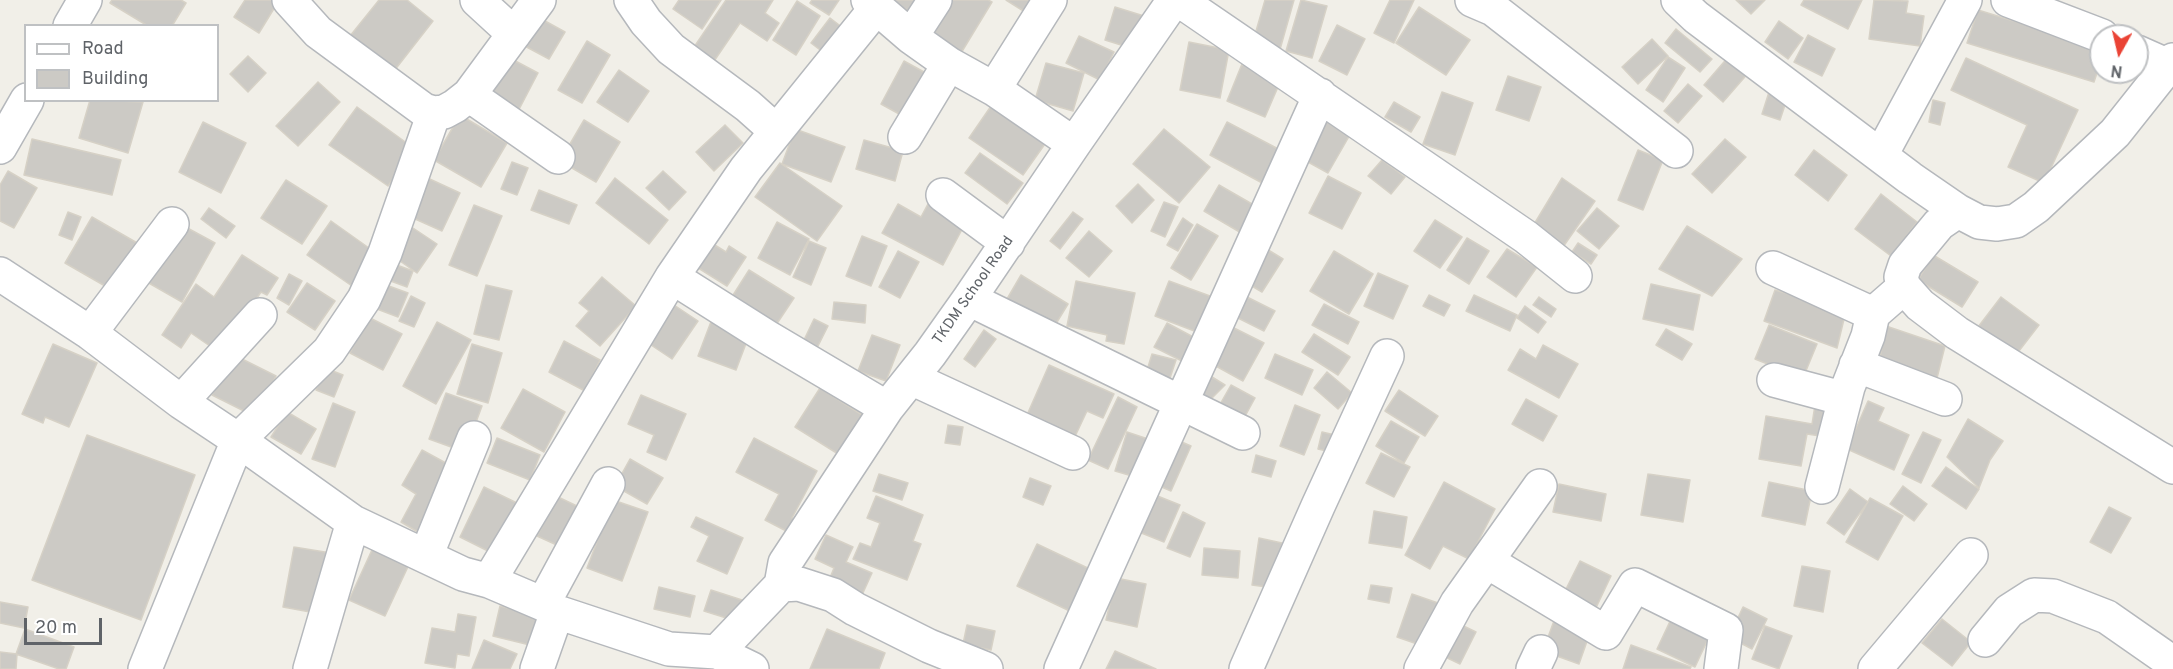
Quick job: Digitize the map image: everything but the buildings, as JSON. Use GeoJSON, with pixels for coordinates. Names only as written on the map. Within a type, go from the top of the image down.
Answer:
{"type":"FeatureCollection","features":[{"type":"Feature","properties":{"kind":"street"},"geometry":{"type":"LineString","coordinates":[[71,24],[85,0]]}},
{"type":"Feature","properties":{"kind":"street"},"geometry":{"type":"LineString","coordinates":[[289,0],[318,32],[423,110],[434,113],[449,109],[469,95],[539,0]]}},
{"type":"Feature","properties":{"kind":"street"},"geometry":{"type":"LineString","coordinates":[[477,0],[514,34]]}},
{"type":"Feature","properties":{"kind":"street"},"geometry":{"type":"LineString","coordinates":[[631,0],[646,22],[671,49],[748,106],[776,131]]}},
{"type":"Feature","properties":{"kind":"street"},"geometry":{"type":"LineString","coordinates":[[911,37],[935,0]]}},
{"type":"Feature","properties":{"kind":"street"},"geometry":{"type":"LineString","coordinates":[[994,89],[1050,0]]}},
{"type":"Feature","properties":{"kind":"street","name":"TKDM School Road"},"geometry":{"type":"LineString","coordinates":[[781,585],[785,563],[887,408],[969,299],[1174,0]]}},
{"type":"Feature","properties":{"kind":"street"},"geometry":{"type":"LineString","coordinates":[[1179,0],[1526,237],[1575,276]]}},
{"type":"Feature","properties":{"kind":"street"},"geometry":{"type":"LineString","coordinates":[[1472,0],[1493,9],[1676,151]]}},
{"type":"Feature","properties":{"kind":"street"},"geometry":{"type":"LineString","coordinates":[[1678,0],[1696,17],[1881,155],[1959,212],[1980,222],[1997,224],[2016,221],[2036,207],[2115,133],[2172,65],[2149,56]]}},
{"type":"Feature","properties":{"kind":"street"},"geometry":{"type":"LineString","coordinates":[[1881,155],[1965,0]]}},
{"type":"Feature","properties":{"kind":"street"},"geometry":{"type":"LineString","coordinates":[[2008,0],[2089,31]]}},
{"type":"Feature","properties":{"kind":"street"},"geometry":{"type":"LineString","coordinates":[[489,581],[672,277],[746,169],[873,4],[911,37],[949,64],[994,89],[1074,144]]}},
{"type":"Feature","properties":{"kind":"street"},"geometry":{"type":"LineString","coordinates":[[904,137],[949,64]]}},
{"type":"Feature","properties":{"kind":"street"},"geometry":{"type":"LineString","coordinates":[[469,95],[558,157]]}},
{"type":"Feature","properties":{"kind":"street"},"geometry":{"type":"LineString","coordinates":[[1061,669],[1320,95]]}},
{"type":"Feature","properties":{"kind":"street"},"geometry":{"type":"LineString","coordinates":[[0,147],[26,102]]}},
{"type":"Feature","properties":{"kind":"street"},"geometry":{"type":"LineString","coordinates":[[145,669],[238,440],[328,351],[364,299],[385,254],[434,113]]}},
{"type":"Feature","properties":{"kind":"street"},"geometry":{"type":"LineString","coordinates":[[943,195],[1008,243]]}},
{"type":"Feature","properties":{"kind":"street"},"geometry":{"type":"LineString","coordinates":[[1959,212],[1939,224],[1905,265],[1901,277],[1904,287],[1920,305],[1957,333],[2173,467]]}},
{"type":"Feature","properties":{"kind":"street"},"geometry":{"type":"LineString","coordinates":[[90,333],[172,224]]}},
{"type":"Feature","properties":{"kind":"street"},"geometry":{"type":"LineString","coordinates":[[1773,268],[1873,314]]}},
{"type":"Feature","properties":{"kind":"street"},"geometry":{"type":"LineString","coordinates":[[0,274],[90,333],[181,402],[352,522],[463,574],[489,581],[550,608],[669,650],[717,652],[752,669]]}},
{"type":"Feature","properties":{"kind":"street"},"geometry":{"type":"LineString","coordinates":[[672,277],[767,337],[887,408]]}},
{"type":"Feature","properties":{"kind":"street"},"geometry":{"type":"LineString","coordinates":[[1822,487],[1845,399],[1868,336],[1873,314],[1904,287]]}},
{"type":"Feature","properties":{"kind":"street"},"geometry":{"type":"LineString","coordinates":[[969,299],[1243,433]]}},
{"type":"Feature","properties":{"kind":"street"},"geometry":{"type":"LineString","coordinates":[[181,402],[260,315]]}},
{"type":"Feature","properties":{"kind":"street"},"geometry":{"type":"LineString","coordinates":[[1246,669],[1386,356]]}},
{"type":"Feature","properties":{"kind":"street"},"geometry":{"type":"LineString","coordinates":[[1856,365],[1945,399]]}},
{"type":"Feature","properties":{"kind":"street"},"geometry":{"type":"LineString","coordinates":[[911,378],[1072,453]]}},
{"type":"Feature","properties":{"kind":"street"},"geometry":{"type":"LineString","coordinates":[[1774,380],[1845,399]]}},
{"type":"Feature","properties":{"kind":"street"},"geometry":{"type":"LineString","coordinates":[[426,556],[474,438]]}},
{"type":"Feature","properties":{"kind":"street"},"geometry":{"type":"LineString","coordinates":[[537,669],[550,608],[608,484]]}},
{"type":"Feature","properties":{"kind":"street"},"geometry":{"type":"LineString","coordinates":[[1421,669],[1457,603],[1540,486]]}},
{"type":"Feature","properties":{"kind":"street"},"geometry":{"type":"LineString","coordinates":[[310,669],[352,522]]}},
{"type":"Feature","properties":{"kind":"street"},"geometry":{"type":"LineString","coordinates":[[1875,669],[1971,555]]}},
{"type":"Feature","properties":{"kind":"street"},"geometry":{"type":"LineString","coordinates":[[1488,562],[1606,633],[1635,585],[1726,630],[1721,669]]}},
{"type":"Feature","properties":{"kind":"street"},"geometry":{"type":"LineString","coordinates":[[717,652],[781,585],[799,584],[833,595],[927,658],[986,669]]}},
{"type":"Feature","properties":{"kind":"street"},"geometry":{"type":"LineString","coordinates":[[1985,640],[2009,611],[2034,595],[2053,596],[2107,617],[2173,663]]}}]}
